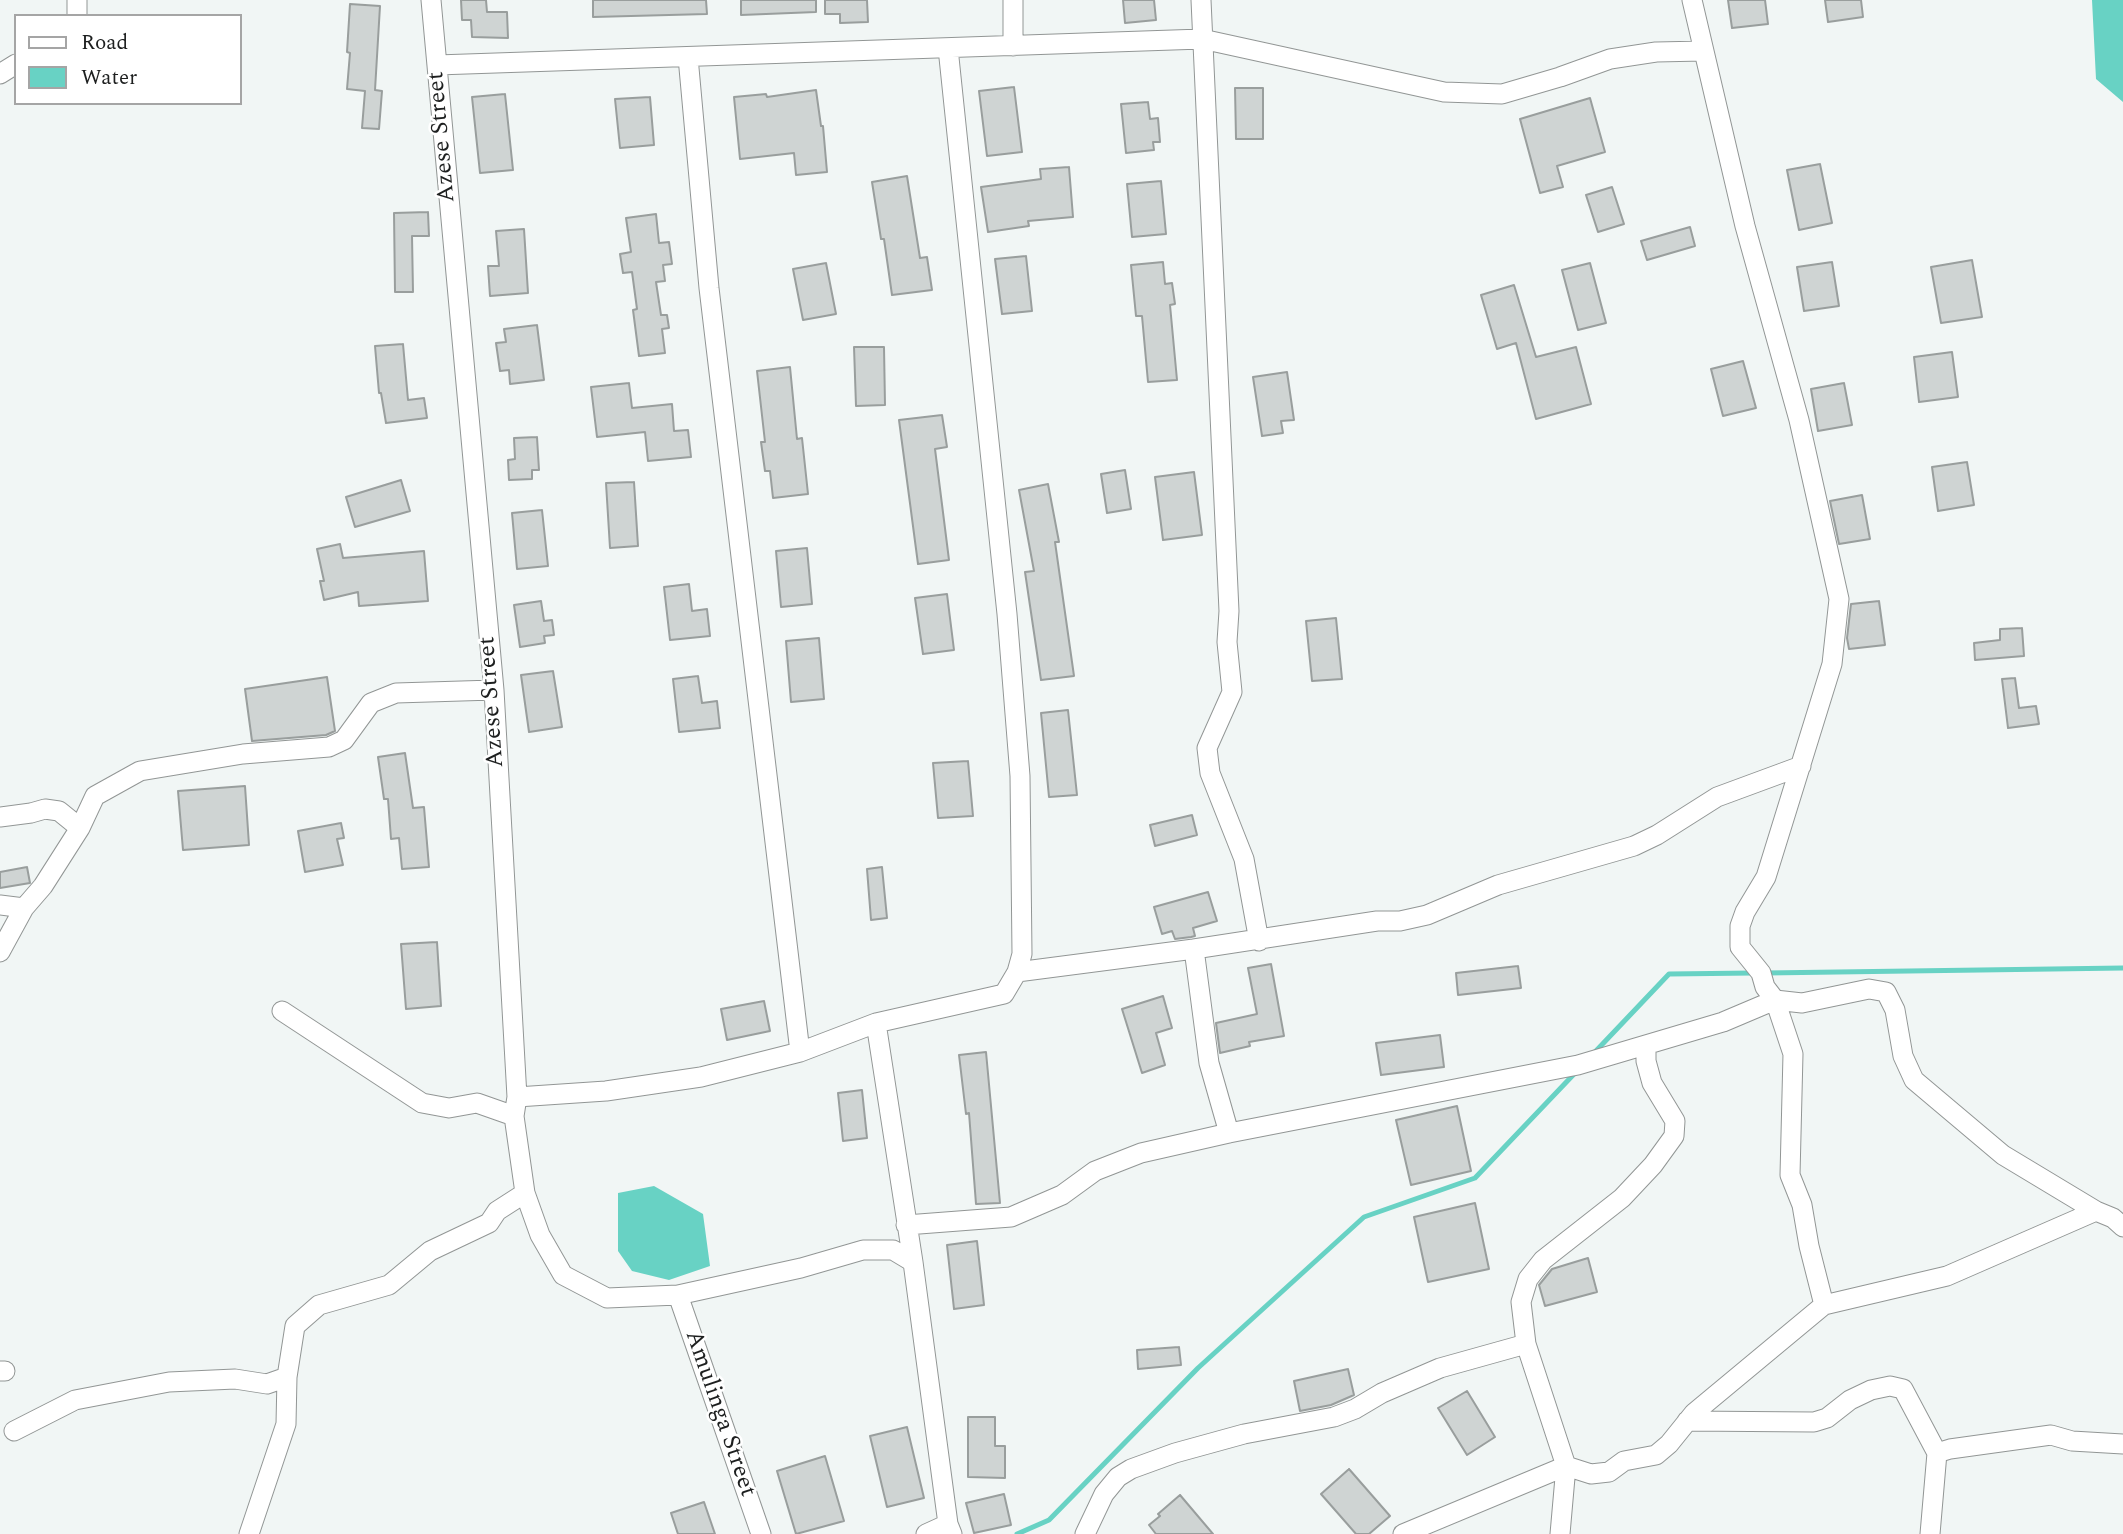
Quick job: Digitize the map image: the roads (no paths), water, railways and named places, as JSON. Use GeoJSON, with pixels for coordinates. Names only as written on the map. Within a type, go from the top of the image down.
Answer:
{"type":"FeatureCollection","features":[{"type":"Feature","properties":{"kind":"street","name":"Azese Street"},"geometry":{"type":"LineString","coordinates":[[431,0],[494,690],[516,1106],[525,1193],[540,1235],[562,1275],[607,1298],[678,1295],[802,1268],[863,1250],[893,1250],[913,1262]]}},
{"type":"Feature","properties":{"kind":"street"},"geometry":{"type":"LineString","coordinates":[[1013,0],[1013,46]]}},
{"type":"Feature","properties":{"kind":"street"},"geometry":{"type":"LineString","coordinates":[[1201,0],[1229,611],[1227,642],[1232,692],[1207,748],[1210,773],[1244,859],[1259,941]]}},
{"type":"Feature","properties":{"kind":"street"},"geometry":{"type":"LineString","coordinates":[[1692,0],[1745,226],[1799,419],[1839,599],[1832,664],[1766,877],[1745,912],[1740,926],[1740,947],[1762,973],[1765,987],[1775,1000],[1793,1054],[1790,1175],[1802,1205],[1824,1305]]}},
{"type":"Feature","properties":{"kind":"street"},"geometry":{"type":"LineString","coordinates":[[437,65],[1202,39],[1444,92],[1502,94],[1560,78],[1610,59],[1656,52],[1703,51]]}},
{"type":"Feature","properties":{"kind":"street"},"geometry":{"type":"LineString","coordinates":[[282,1011],[422,1103],[449,1108],[477,1103],[516,1106],[701,1077],[800,1052],[876,1023],[1004,994],[1017,972],[1022,954],[1020,776],[1007,614],[948,48]]}},
{"type":"Feature","properties":{"kind":"street"},"geometry":{"type":"LineString","coordinates":[[688,57],[709,288],[800,1052]]}},
{"type":"Feature","properties":{"kind":"street"},"geometry":{"type":"LineString","coordinates":[[0,952],[24,908],[43,886],[80,828],[95,796],[140,771],[243,754],[329,747],[344,740],[371,703],[396,693],[494,690]]}},
{"type":"Feature","properties":{"kind":"street"},"geometry":{"type":"LineString","coordinates":[[1017,972],[1259,941],[1427,915],[1498,885],[1634,846],[1657,835],[1717,797],[1801,766]]}},
{"type":"Feature","properties":{"kind":"street"},"geometry":{"type":"LineString","coordinates":[[0,817],[45,809],[59,811],[80,828]]}},
{"type":"Feature","properties":{"kind":"street"},"geometry":{"type":"LineString","coordinates":[[0,905],[24,908]]}},
{"type":"Feature","properties":{"kind":"street"},"geometry":{"type":"LineString","coordinates":[[1194,949],[1209,1063],[1229,1133]]}},
{"type":"Feature","properties":{"kind":"street"},"geometry":{"type":"LineString","coordinates":[[906,1224],[1011,1217],[1062,1195],[1095,1171],[1141,1153],[1229,1133],[1578,1065],[1723,1022],[1775,1000],[1802,1003],[1869,989],[1886,992],[1895,1010],[1903,1056],[1914,1080],[2003,1155],[2096,1211],[2113,1218],[2123,1227]]}},
{"type":"Feature","properties":{"kind":"street"},"geometry":{"type":"LineString","coordinates":[[876,1023],[950,1529],[926,1534]]}},
{"type":"Feature","properties":{"kind":"street"},"geometry":{"type":"LineString","coordinates":[[1560,1534],[1566,1466],[1526,1344],[1521,1302],[1528,1279],[1543,1260],[1622,1198],[1674,1136],[1675,1121],[1652,1083],[1646,1061],[1646,1046]]}},
{"type":"Feature","properties":{"kind":"street"},"geometry":{"type":"LineString","coordinates":[[249,1534],[286,1424],[287,1377],[295,1326],[319,1305],[389,1285],[430,1251],[489,1223],[497,1211],[525,1193]]}},
{"type":"Feature","properties":{"kind":"street"},"geometry":{"type":"LineString","coordinates":[[1403,1534],[1566,1466],[1591,1474],[1609,1472],[1624,1461],[1656,1455],[1669,1444],[1694,1413],[1824,1305],[1947,1276],[2096,1211]]}},
{"type":"Feature","properties":{"kind":"street","name":"Amulinga Street"},"geometry":{"type":"LineString","coordinates":[[678,1295],[761,1534]]}},
{"type":"Feature","properties":{"kind":"street"},"geometry":{"type":"LineString","coordinates":[[1085,1534],[1104,1494],[1118,1477],[1131,1469],[1175,1453],[1244,1434],[1334,1417],[1440,1368],[1526,1344]]}},
{"type":"Feature","properties":{"kind":"street"},"geometry":{"type":"LineString","coordinates":[[14,1431],[75,1400],[169,1382],[235,1379],[267,1384],[287,1377]]}},
{"type":"Feature","properties":{"kind":"street"},"geometry":{"type":"LineString","coordinates":[[1687,1421],[1814,1422],[1827,1418],[1850,1400],[1871,1390],[1897,1387],[1903,1389],[1937,1453],[1930,1534]]}},
{"type":"Feature","properties":{"kind":"street"},"geometry":{"type":"LineString","coordinates":[[1937,1453],[2051,1435],[2073,1441],[2123,1444]]}},
{"type":"Feature","properties":{"kind":"water"},"geometry":{"type":"Polygon","coordinates":[[[2092,0],[2123,0],[2123,102],[2096,79],[2092,0]]]}},
{"type":"Feature","properties":{"kind":"water"},"geometry":{"type":"Polygon","coordinates":[[[654,1186],[703,1214],[710,1266],[669,1280],[632,1271],[618,1251],[618,1193],[654,1186]]]}},
{"type":"Feature","properties":{"kind":"waterway"},"geometry":{"type":"LineString","coordinates":[[1766,973],[2123,968]]}},
{"type":"Feature","properties":{"kind":"waterway"},"geometry":{"type":"LineString","coordinates":[[1594,1053],[1669,974],[1753,973]]}},
{"type":"Feature","properties":{"kind":"waterway"},"geometry":{"type":"LineString","coordinates":[[1017,1534],[1049,1520],[1198,1368],[1364,1217],[1475,1178],[1575,1073]]}}]}
